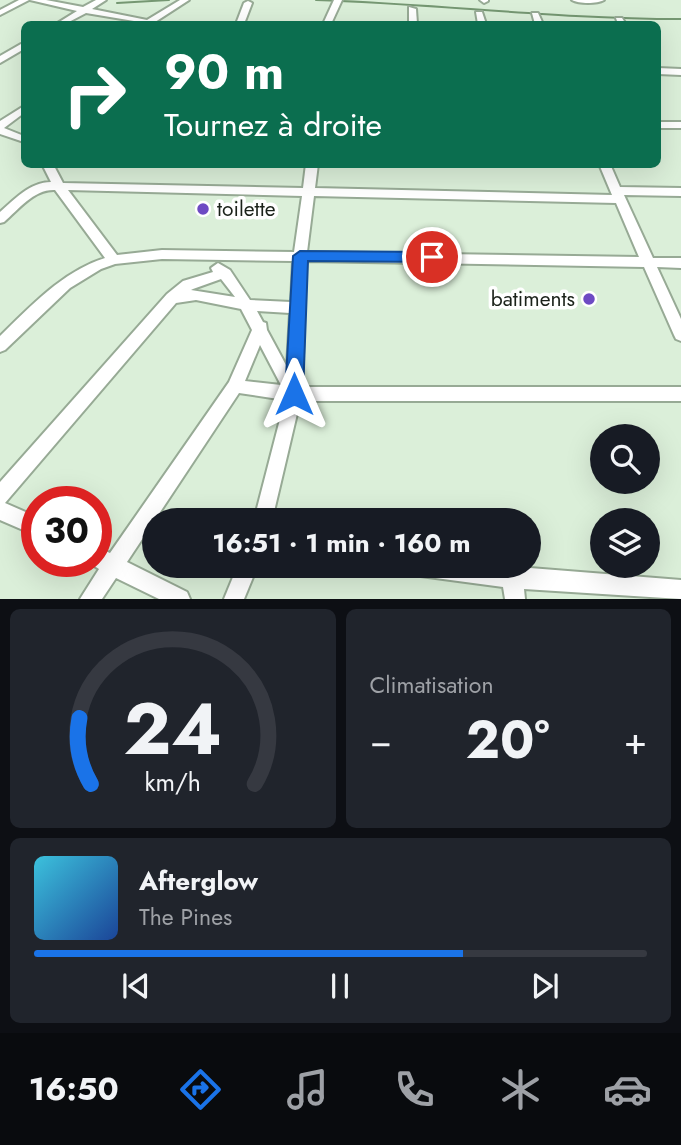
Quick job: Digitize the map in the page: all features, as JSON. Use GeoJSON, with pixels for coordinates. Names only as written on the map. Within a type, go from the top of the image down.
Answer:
{"type":"FeatureCollection","features":[{"type":"Feature","properties":{"kind":"street"},"geometry":{"type":"LineString","coordinates":[[0,13],[26,0]]}},
{"type":"Feature","properties":{"kind":"street"},"geometry":{"type":"LineString","coordinates":[[34,0],[134,21]]}},
{"type":"Feature","properties":{"kind":"street"},"geometry":{"type":"LineString","coordinates":[[65,21],[102,0]]}},
{"type":"Feature","properties":{"kind":"street"},"geometry":{"type":"LineString","coordinates":[[328,21],[338,0]]}},
{"type":"Feature","properties":{"kind":"street"},"geometry":{"type":"LineString","coordinates":[[576,0],[600,0]]}},
{"type":"Feature","properties":{"kind":"street"},"geometry":{"type":"LineString","coordinates":[[152,21],[183,1]]}},
{"type":"Feature","properties":{"kind":"street"},"geometry":{"type":"LineString","coordinates":[[241,21],[248,3]]}},
{"type":"Feature","properties":{"kind":"street"},"geometry":{"type":"LineString","coordinates":[[411,9],[413,21]]}},
{"type":"Feature","properties":{"kind":"street"},"geometry":{"type":"LineString","coordinates":[[164,21],[171,10]]}},
{"type":"Feature","properties":{"kind":"street"},"geometry":{"type":"LineString","coordinates":[[479,14],[481,21]]}},
{"type":"Feature","properties":{"kind":"street"},"geometry":{"type":"LineString","coordinates":[[535,15],[538,21]]}},
{"type":"Feature","properties":{"kind":"street"},"geometry":{"type":"LineString","coordinates":[[0,60],[21,48]]}},
{"type":"Feature","properties":{"kind":"street"},"geometry":{"type":"LineString","coordinates":[[661,71],[681,72]]}},
{"type":"Feature","properties":{"kind":"street"},"geometry":{"type":"LineString","coordinates":[[21,112],[0,128],[21,138]]}},
{"type":"Feature","properties":{"kind":"street"},"geometry":{"type":"LineString","coordinates":[[661,125],[681,125]]}},
{"type":"Feature","properties":{"kind":"street"},"geometry":{"type":"LineString","coordinates":[[49,168],[59,187],[113,259]]}},
{"type":"Feature","properties":{"kind":"street"},"geometry":{"type":"LineString","coordinates":[[266,508],[294,394],[300,256],[311,168]]}},
{"type":"Feature","properties":{"kind":"street"},"geometry":{"type":"LineString","coordinates":[[606,168],[681,335]]}},
{"type":"Feature","properties":{"kind":"street"},"geometry":{"type":"LineString","coordinates":[[0,219],[45,186],[308,194],[617,195],[681,192]]}},
{"type":"Feature","properties":{"kind":"street"},"geometry":{"type":"LineString","coordinates":[[0,346],[59,288],[95,266],[113,259],[159,254],[681,263]]}},
{"type":"Feature","properties":{"kind":"street"},"geometry":{"type":"LineString","coordinates":[[203,256],[225,273],[247,305],[261,327],[294,394]]}},
{"type":"Feature","properties":{"kind":"street"},"geometry":{"type":"LineString","coordinates":[[0,496],[172,298],[188,285],[225,273]]}},
{"type":"Feature","properties":{"kind":"street"},"geometry":{"type":"LineString","coordinates":[[172,298],[196,295],[247,305],[298,308]]}},
{"type":"Feature","properties":{"kind":"street"},"geometry":{"type":"LineString","coordinates":[[112,550],[235,386],[261,327]]}},
{"type":"Feature","properties":{"kind":"street"},"geometry":{"type":"LineString","coordinates":[[235,386],[294,394],[681,394]]}},
{"type":"Feature","properties":{"kind":"street"},"geometry":{"type":"LineString","coordinates":[[0,510],[21,520]]}},
{"type":"Feature","properties":{"kind":"street"},"geometry":{"type":"LineString","coordinates":[[112,565],[180,599]]}},
{"type":"Feature","properties":{"kind":"street"},"geometry":{"type":"LineString","coordinates":[[90,599],[98,577]]}},
{"type":"Feature","properties":{"kind":"street"},"geometry":{"type":"LineString","coordinates":[[234,599],[243,578]]}},
{"type":"Feature","properties":{"kind":"street"},"geometry":{"type":"LineString","coordinates":[[515,599],[512,578],[681,590]]}},
{"type":"Feature","properties":{"kind":"waterway"},"geometry":{"type":"LineString","coordinates":[[117,3],[169,0]]}},
{"type":"Feature","properties":{"kind":"waterway"},"geometry":{"type":"LineString","coordinates":[[316,0],[590,17],[681,19]]}},
{"type":"Feature","properties":{"kind":"place","name":"toilette"},"geometry":{"type":"Point","coordinates":[203,209]}},
{"type":"Feature","properties":{"kind":"place","name":"batiments"},"geometry":{"type":"Point","coordinates":[589,299]}},
{"type":"Feature","properties":{"kind":"route"},"geometry":{"type":"LineString","coordinates":[[294,394],[300,256],[432,257]]}}]}
